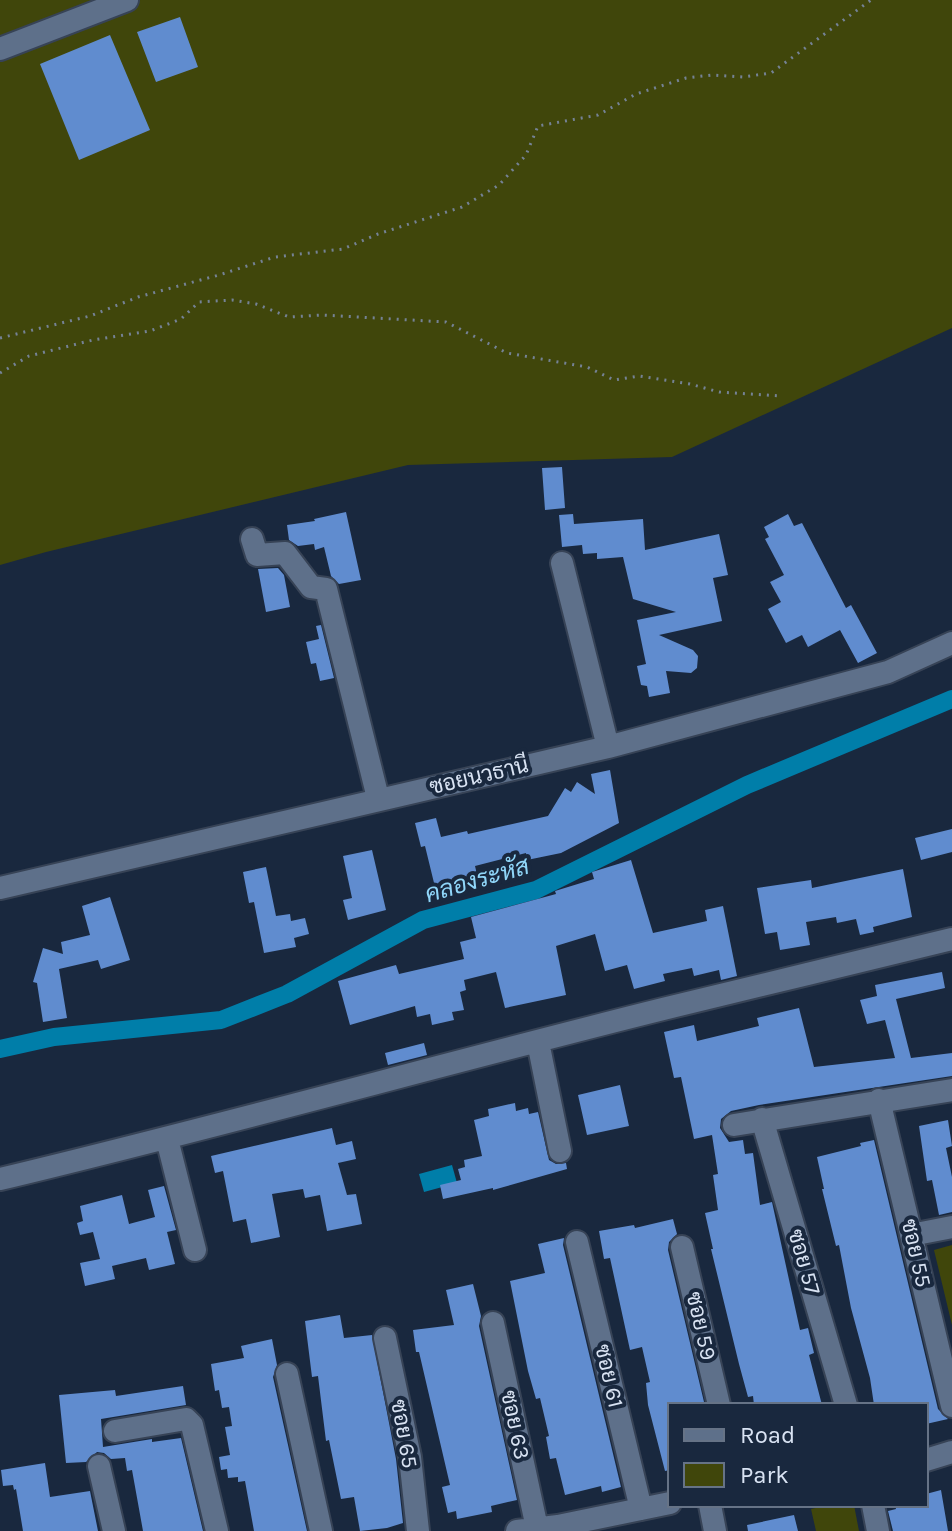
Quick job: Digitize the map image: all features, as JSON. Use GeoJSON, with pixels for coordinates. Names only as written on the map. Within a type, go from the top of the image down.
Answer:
{"type":"FeatureCollection","features":[{"type":"Feature","properties":{"kind":"street"},"geometry":{"type":"LineString","coordinates":[[0,49],[127,0]]}},
{"type":"Feature","properties":{"kind":"street"},"geometry":{"type":"LineString","coordinates":[[252,539],[257,555],[285,553],[311,587],[326,589],[378,798]]}},
{"type":"Feature","properties":{"kind":"street"},"geometry":{"type":"LineString","coordinates":[[562,563],[608,747]]}},
{"type":"Feature","properties":{"kind":"street","name":"ซอยนวธานี"},"geometry":{"type":"LineString","coordinates":[[0,888],[608,747],[888,672],[952,643]]}},
{"type":"Feature","properties":{"kind":"street"},"geometry":{"type":"LineString","coordinates":[[0,1179],[952,939]]}},
{"type":"Feature","properties":{"kind":"street"},"geometry":{"type":"LineString","coordinates":[[538,1042],[560,1151]]}},
{"type":"Feature","properties":{"kind":"street"},"geometry":{"type":"LineString","coordinates":[[734,1125],[952,1090]]}},
{"type":"Feature","properties":{"kind":"street","name":"ซอย 55"},"geometry":{"type":"LineString","coordinates":[[879,1100],[952,1406]]}},
{"type":"Feature","properties":{"kind":"street","name":"ซอย 57"},"geometry":{"type":"LineString","coordinates":[[762,1119],[845,1403]]}},
{"type":"Feature","properties":{"kind":"street"},"geometry":{"type":"LineString","coordinates":[[167,1139],[195,1250]]}},
{"type":"Feature","properties":{"kind":"street"},"geometry":{"type":"LineString","coordinates":[[911,1235],[952,1227]]}},
{"type":"Feature","properties":{"kind":"street","name":"ซอย 61"},"geometry":{"type":"LineString","coordinates":[[577,1242],[641,1509]]}},
{"type":"Feature","properties":{"kind":"street","name":"ซอย 59"},"geometry":{"type":"LineString","coordinates":[[682,1247],[719,1403]]}},
{"type":"Feature","properties":{"kind":"street","name":"ซอย 63"},"geometry":{"type":"LineString","coordinates":[[493,1323],[543,1529]]}},
{"type":"Feature","properties":{"kind":"street","name":"ซอย 65"},"geometry":{"type":"LineString","coordinates":[[385,1338],[410,1457],[418,1531]]}},
{"type":"Feature","properties":{"kind":"street"},"geometry":{"type":"LineString","coordinates":[[287,1374],[321,1531]]}},
{"type":"Feature","properties":{"kind":"street"},"geometry":{"type":"LineString","coordinates":[[115,1431],[186,1419],[192,1425],[217,1531]]}},
{"type":"Feature","properties":{"kind":"street"},"geometry":{"type":"LineString","coordinates":[[928,1459],[952,1452]]}},
{"type":"Feature","properties":{"kind":"street"},"geometry":{"type":"LineString","coordinates":[[99,1466],[114,1531]]}},
{"type":"Feature","properties":{"kind":"street"},"geometry":{"type":"LineString","coordinates":[[543,1529],[668,1503]]}},
{"type":"Feature","properties":{"kind":"street"},"geometry":{"type":"LineString","coordinates":[[710,1507],[715,1531]]}},
{"type":"Feature","properties":{"kind":"street"},"geometry":{"type":"LineString","coordinates":[[873,1507],[878,1531]]}},
{"type":"Feature","properties":{"kind":"path"},"geometry":{"type":"LineString","coordinates":[[0,338],[90,316],[138,297],[275,257],[343,249],[378,234],[462,207],[499,185],[526,155],[538,126],[598,115],[636,94],[686,78],[771,73],[871,0]]}},
{"type":"Feature","properties":{"kind":"path"},"geometry":{"type":"LineString","coordinates":[[0,373],[29,356],[93,340],[150,331],[181,319],[199,302],[232,300],[256,304],[289,317],[322,315],[446,322],[507,353],[587,367],[614,380],[639,376],[662,378],[719,392],[781,396]]}},
{"type":"Feature","properties":{"kind":"green space"},"geometry":{"type":"Polygon","coordinates":[[[0,0],[952,0],[952,328],[672,457],[408,465],[0,565],[0,0]]]}},
{"type":"Feature","properties":{"kind":"green space"},"geometry":{"type":"Polygon","coordinates":[[[952,1245],[952,1325],[934,1250],[952,1245]]]}},
{"type":"Feature","properties":{"kind":"green space"},"geometry":{"type":"Polygon","coordinates":[[[854,1507],[859,1531],[816,1531],[811,1509],[854,1507]]]}},
{"type":"Feature","properties":{"kind":"water"},"geometry":{"type":"Polygon","coordinates":[[[452,1165],[457,1183],[424,1192],[419,1174],[452,1165]]]}},
{"type":"Feature","properties":{"kind":"building"},"geometry":{"type":"Polygon","coordinates":[[[180,17],[198,67],[156,82],[137,32],[180,17]]]}},
{"type":"Feature","properties":{"kind":"building"},"geometry":{"type":"Polygon","coordinates":[[[110,35],[150,130],[79,160],[40,64],[110,35]]]}},
{"type":"Feature","properties":{"kind":"building"},"geometry":{"type":"Polygon","coordinates":[[[562,467],[565,508],[545,510],[542,468],[562,467]]]}},
{"type":"Feature","properties":{"kind":"building"},"geometry":{"type":"Polygon","coordinates":[[[346,512],[361,580],[339,584],[331,576],[324,547],[315,550],[314,544],[298,546],[289,540],[287,525],[346,512]]]}},
{"type":"Feature","properties":{"kind":"building"},"geometry":{"type":"Polygon","coordinates":[[[573,514],[574,524],[643,519],[645,550],[719,534],[728,575],[713,578],[722,621],[659,635],[693,650],[698,656],[697,668],[691,673],[666,671],[670,693],[649,697],[647,686],[641,685],[637,666],[646,664],[637,620],[676,612],[633,599],[623,557],[597,559],[597,553],[583,554],[582,545],[562,547],[559,515],[573,514]]]}},
{"type":"Feature","properties":{"kind":"building"},"geometry":{"type":"Polygon","coordinates":[[[788,514],[794,526],[802,523],[846,608],[851,605],[877,653],[858,663],[840,630],[808,647],[802,635],[786,643],[768,609],[781,602],[770,582],[784,575],[765,539],[769,537],[764,527],[788,514]]]}},
{"type":"Feature","properties":{"kind":"building"},"geometry":{"type":"Polygon","coordinates":[[[278,568],[284,575],[290,607],[266,612],[258,569],[278,568]]]}},
{"type":"Feature","properties":{"kind":"building"},"geometry":{"type":"Polygon","coordinates":[[[321,625],[334,678],[320,681],[316,663],[311,664],[306,642],[319,639],[316,626],[321,625]]]}},
{"type":"Feature","properties":{"kind":"building"},"geometry":{"type":"Polygon","coordinates":[[[610,770],[619,823],[561,853],[527,860],[526,853],[475,866],[479,883],[445,891],[444,885],[435,887],[425,846],[421,847],[415,823],[436,818],[441,837],[548,816],[565,788],[571,792],[577,782],[595,794],[591,774],[610,770]]]}},
{"type":"Feature","properties":{"kind":"building"},"geometry":{"type":"Polygon","coordinates":[[[952,829],[952,852],[921,860],[915,838],[952,829]]]}},
{"type":"Feature","properties":{"kind":"building"},"geometry":{"type":"Polygon","coordinates":[[[372,850],[386,910],[348,920],[343,900],[352,898],[343,856],[372,850]]]}},
{"type":"Feature","properties":{"kind":"building"},"geometry":{"type":"Polygon","coordinates":[[[631,860],[653,933],[707,921],[705,910],[723,906],[737,976],[721,980],[719,970],[694,976],[692,968],[663,974],[665,981],[634,989],[627,965],[605,971],[595,934],[556,946],[566,995],[505,1008],[496,972],[464,980],[466,990],[460,992],[464,1010],[452,1012],[454,1020],[432,1025],[430,1014],[417,1017],[415,1006],[350,1025],[338,981],[396,965],[399,974],[464,959],[460,942],[476,938],[471,917],[556,894],[555,891],[594,879],[592,872],[631,860]]]}},
{"type":"Feature","properties":{"kind":"building"},"geometry":{"type":"Polygon","coordinates":[[[266,867],[276,916],[290,914],[291,921],[305,918],[309,934],[294,938],[296,947],[264,953],[254,902],[249,903],[243,872],[266,867]]]}},
{"type":"Feature","properties":{"kind":"building"},"geometry":{"type":"Polygon","coordinates":[[[903,869],[912,917],[873,927],[874,932],[860,935],[856,919],[837,923],[836,917],[806,922],[810,945],[780,950],[777,932],[765,934],[757,888],[811,880],[812,888],[903,869]]]}},
{"type":"Feature","properties":{"kind":"building"},"geometry":{"type":"Polygon","coordinates":[[[110,897],[130,960],[101,969],[98,960],[59,969],[67,1018],[43,1022],[37,983],[33,982],[43,948],[63,954],[61,942],[90,935],[82,906],[110,897]]]}},
{"type":"Feature","properties":{"kind":"building"},"geometry":{"type":"Polygon","coordinates":[[[942,972],[945,988],[896,999],[911,1058],[952,1053],[952,1076],[759,1105],[731,1111],[721,1119],[720,1128],[729,1142],[743,1140],[745,1154],[753,1153],[760,1205],[772,1202],[800,1330],[808,1328],[814,1353],[809,1355],[821,1403],[754,1403],[753,1396],[748,1397],[739,1364],[705,1213],[718,1210],[713,1175],[718,1174],[712,1135],[694,1139],[681,1077],[674,1078],[664,1032],[694,1025],[697,1041],[759,1026],[757,1018],[799,1008],[814,1067],[895,1058],[885,1020],[867,1024],[860,1000],[877,996],[875,985],[942,972]]]}},
{"type":"Feature","properties":{"kind":"building"},"geometry":{"type":"Polygon","coordinates":[[[424,1043],[427,1055],[388,1065],[385,1053],[424,1043]]]}},
{"type":"Feature","properties":{"kind":"building"},"geometry":{"type":"Polygon","coordinates":[[[620,1085],[629,1126],[587,1135],[578,1095],[620,1085]]]}},
{"type":"Feature","properties":{"kind":"building"},"geometry":{"type":"Polygon","coordinates":[[[515,1103],[516,1111],[528,1108],[529,1114],[538,1112],[549,1160],[556,1164],[566,1163],[567,1169],[493,1190],[443,1199],[440,1185],[461,1180],[458,1169],[465,1167],[464,1160],[482,1156],[474,1120],[489,1116],[488,1109],[515,1103]]]}},
{"type":"Feature","properties":{"kind":"building"},"geometry":{"type":"Polygon","coordinates":[[[948,1120],[952,1146],[946,1148],[952,1177],[952,1212],[939,1215],[932,1180],[927,1181],[919,1126],[948,1120]]]}},
{"type":"Feature","properties":{"kind":"building"},"geometry":{"type":"Polygon","coordinates":[[[332,1128],[336,1145],[352,1141],[356,1159],[338,1163],[347,1195],[356,1194],[362,1224],[327,1231],[320,1195],[305,1198],[303,1189],[272,1194],[280,1237],[251,1243],[246,1219],[233,1222],[223,1171],[215,1173],[211,1156],[332,1128]]]}},
{"type":"Feature","properties":{"kind":"building"},"geometry":{"type":"Polygon","coordinates":[[[874,1140],[938,1409],[948,1419],[928,1424],[928,1403],[874,1403],[817,1157],[861,1146],[860,1143],[874,1140]]]}},
{"type":"Feature","properties":{"kind":"building"},"geometry":{"type":"Polygon","coordinates":[[[164,1186],[176,1230],[167,1232],[175,1264],[149,1270],[146,1258],[112,1266],[115,1279],[85,1286],[80,1263],[100,1259],[93,1232],[80,1235],[77,1223],[83,1221],[80,1206],[122,1195],[129,1224],[155,1217],[148,1190],[164,1186]]]}},
{"type":"Feature","properties":{"kind":"building"},"geometry":{"type":"Polygon","coordinates":[[[673,1219],[677,1234],[669,1242],[668,1250],[704,1402],[668,1403],[668,1470],[665,1471],[648,1405],[646,1383],[650,1382],[642,1347],[630,1350],[610,1258],[604,1259],[599,1231],[634,1225],[635,1228],[673,1219]]]}},
{"type":"Feature","properties":{"kind":"building"},"geometry":{"type":"Polygon","coordinates":[[[564,1238],[563,1245],[621,1487],[602,1492],[601,1486],[565,1495],[556,1458],[550,1459],[546,1437],[549,1436],[540,1398],[536,1399],[528,1371],[510,1281],[545,1273],[538,1244],[564,1238]]]}},
{"type":"Feature","properties":{"kind":"building"},"geometry":{"type":"Polygon","coordinates":[[[473,1284],[481,1316],[479,1326],[517,1500],[491,1506],[492,1512],[457,1519],[456,1511],[448,1513],[442,1487],[450,1485],[413,1330],[454,1325],[446,1290],[473,1284]]]}},
{"type":"Feature","properties":{"kind":"building"},"geometry":{"type":"Polygon","coordinates":[[[340,1315],[344,1338],[372,1335],[396,1459],[403,1523],[387,1528],[360,1531],[354,1497],[341,1499],[329,1440],[326,1441],[318,1376],[312,1377],[305,1321],[340,1315]]]}},
{"type":"Feature","properties":{"kind":"building"},"geometry":{"type":"Polygon","coordinates":[[[272,1339],[277,1365],[273,1377],[307,1531],[254,1531],[245,1481],[238,1482],[238,1477],[228,1478],[227,1469],[221,1470],[219,1457],[230,1455],[225,1427],[232,1426],[229,1407],[222,1408],[219,1390],[215,1391],[211,1364],[244,1358],[241,1346],[272,1339]]]}},
{"type":"Feature","properties":{"kind":"building"},"geometry":{"type":"Polygon","coordinates":[[[183,1386],[186,1405],[101,1419],[103,1447],[181,1438],[203,1531],[143,1531],[132,1470],[127,1471],[125,1458],[111,1459],[97,1452],[86,1462],[66,1463],[59,1395],[115,1390],[116,1396],[183,1386]]]}},
{"type":"Feature","properties":{"kind":"building"},"geometry":{"type":"Polygon","coordinates":[[[45,1463],[50,1497],[90,1491],[98,1531],[23,1531],[16,1489],[13,1485],[3,1486],[1,1470],[45,1463]]]}},
{"type":"Feature","properties":{"kind":"building"},"geometry":{"type":"Polygon","coordinates":[[[941,1490],[948,1531],[893,1531],[888,1511],[896,1507],[928,1507],[928,1493],[941,1490]]]}},
{"type":"Feature","properties":{"kind":"building"},"geometry":{"type":"Polygon","coordinates":[[[794,1515],[798,1531],[748,1531],[747,1525],[794,1515]]]}},
{"type":"Feature","properties":{"kind":"waterway","name":"คลองระหัส"},"geometry":{"type":"LineString","coordinates":[[0,1049],[54,1037],[221,1020],[287,994],[423,920],[536,890],[747,785],[952,699]]}}]}
